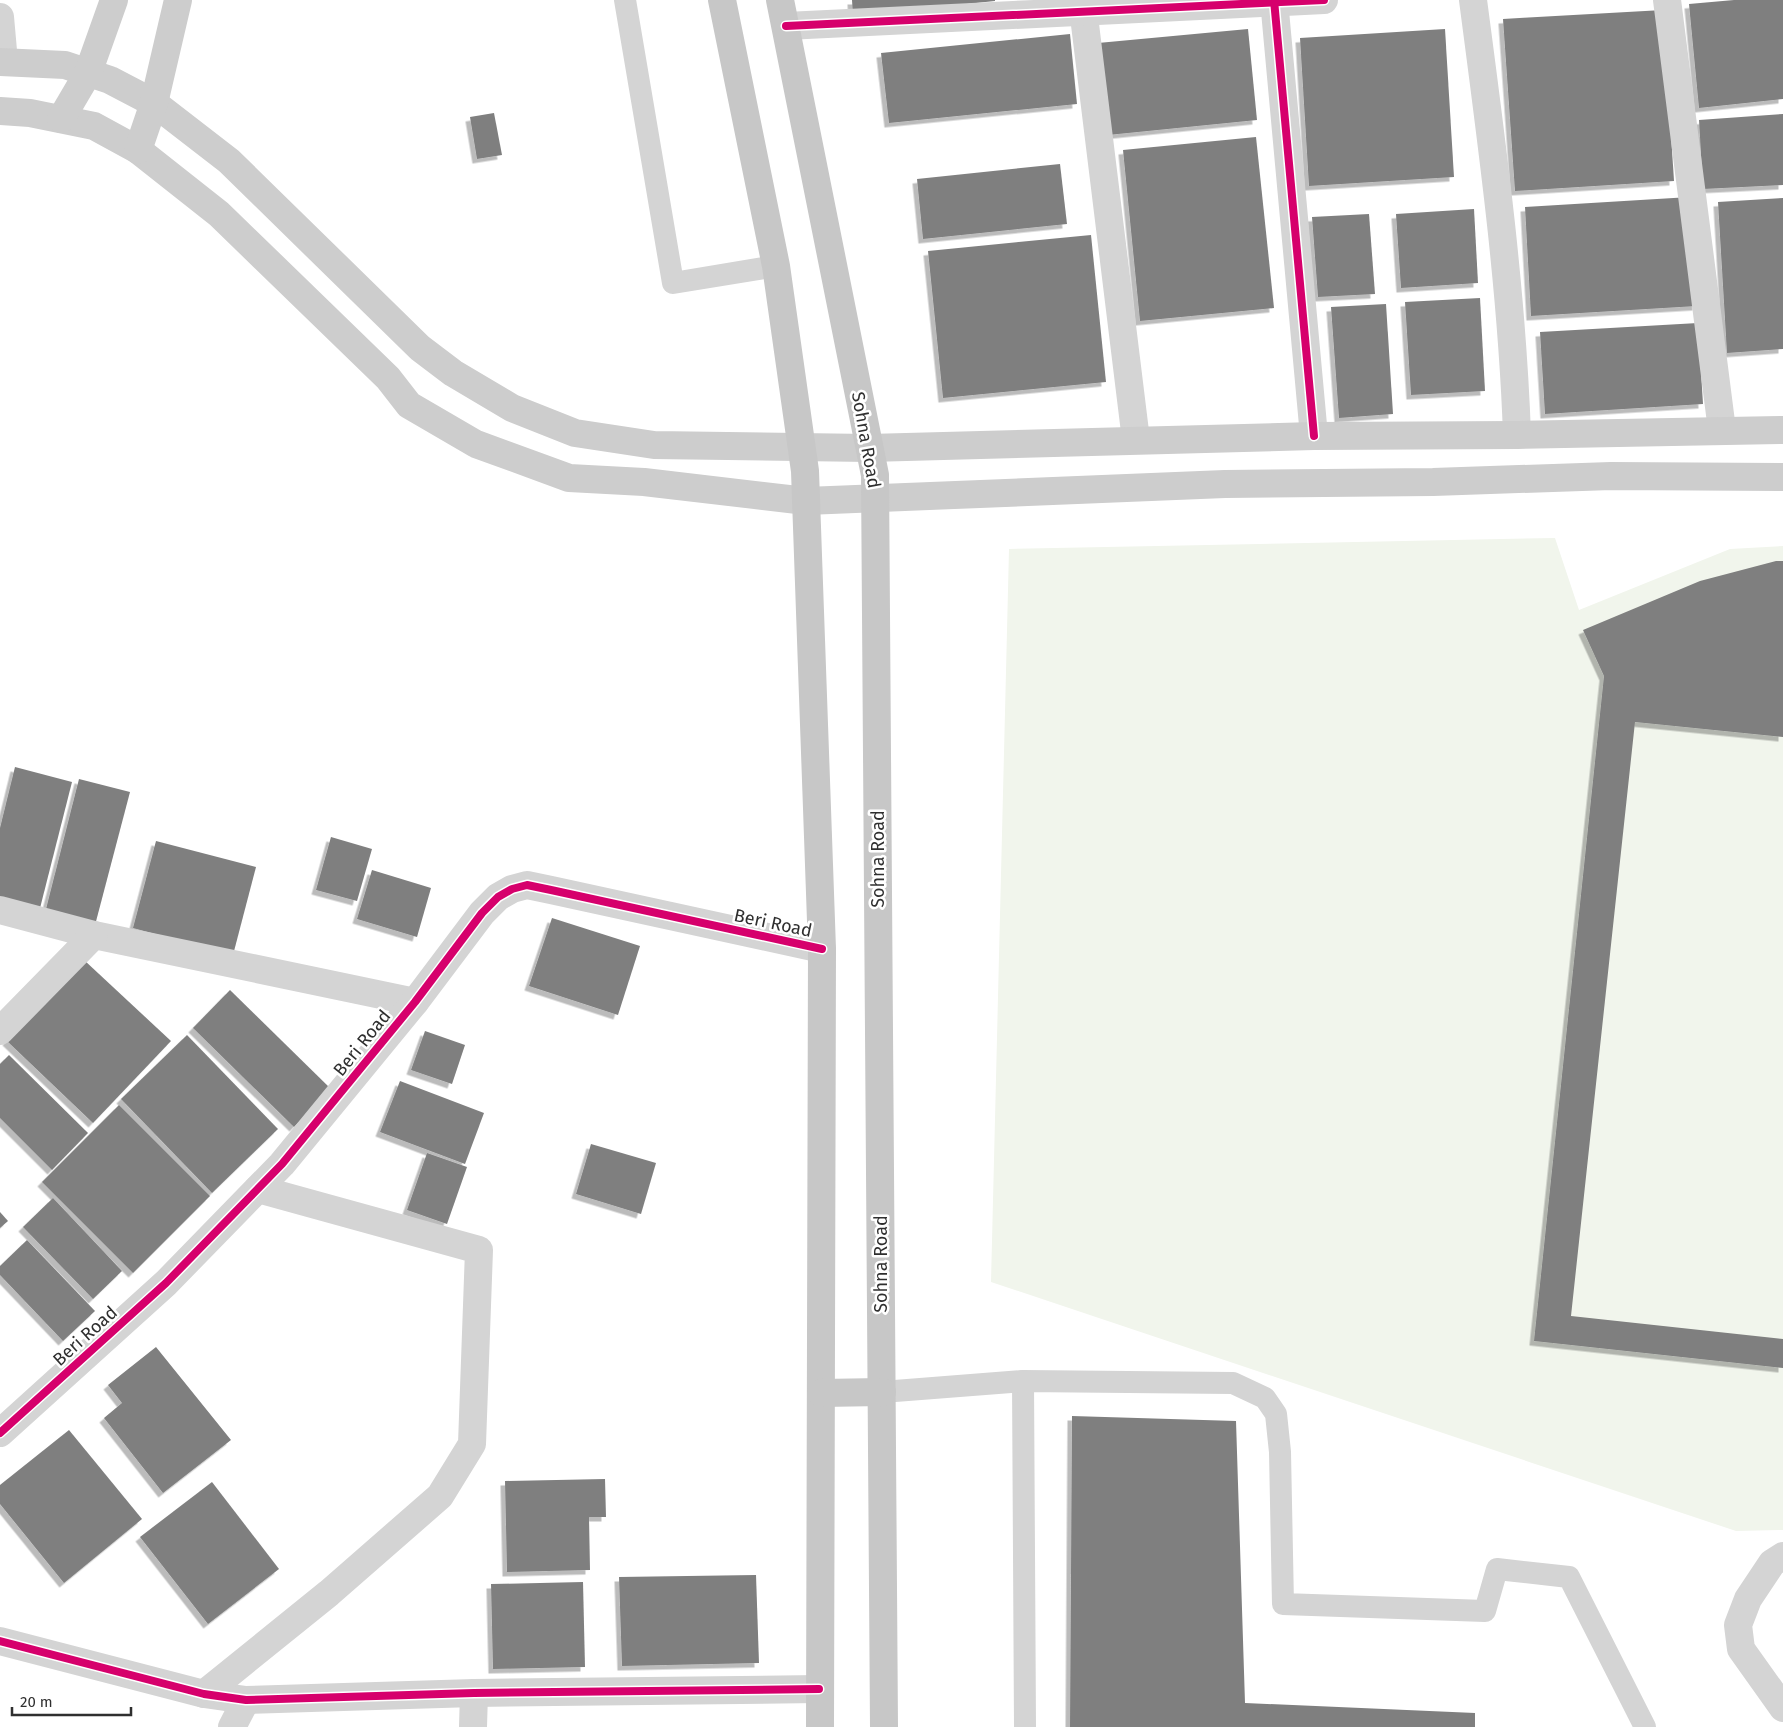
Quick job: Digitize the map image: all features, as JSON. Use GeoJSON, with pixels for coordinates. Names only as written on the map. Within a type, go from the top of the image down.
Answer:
{"type":"FeatureCollection","features":[{"type":"Feature","properties":{"kind":"main road"},"geometry":{"type":"LineString","coordinates":[[61,119],[88,73],[114,0]]}},
{"type":"Feature","properties":{"kind":"main road"},"geometry":{"type":"LineString","coordinates":[[138,150],[154,103],[178,0]]}},
{"type":"Feature","properties":{"kind":"main road"},"geometry":{"type":"LineString","coordinates":[[722,0],[776,266],[802,447],[806,501],[822,950],[820,1727]]}},
{"type":"Feature","properties":{"kind":"main road","name":"Sohna Road"},"geometry":{"type":"LineString","coordinates":[[783,13],[875,475],[884,1727]]}},
{"type":"Feature","properties":{"kind":"main road"},"geometry":{"type":"LineString","coordinates":[[2,62],[65,65],[110,80],[154,103],[229,161],[420,348],[453,373],[512,408],[575,432],[654,445],[869,448],[1314,436],[1517,436],[1783,430]]}},
{"type":"Feature","properties":{"kind":"main road"},"geometry":{"type":"LineString","coordinates":[[0,111],[30,113],[94,126],[138,150],[219,214],[388,378],[409,405],[476,444],[569,478],[644,482],[806,501],[1225,484],[1433,482],[1611,476],[1783,477]]}},
{"type":"Feature","properties":{"kind":"main road"},"geometry":{"type":"LineString","coordinates":[[388,378],[420,348]]}},
{"type":"Feature","properties":{"kind":"main road"},"geometry":{"type":"LineString","coordinates":[[821,1393],[882,1392]]}},
{"type":"Feature","properties":{"kind":"street"},"geometry":{"type":"LineString","coordinates":[[783,13],[1324,0]]}},
{"type":"Feature","properties":{"kind":"street"},"geometry":{"type":"LineString","coordinates":[[1473,0],[1492,146],[1514,344],[1517,436]]}},
{"type":"Feature","properties":{"kind":"street"},"geometry":{"type":"LineString","coordinates":[[1667,0],[1722,430]]}},
{"type":"Feature","properties":{"kind":"street"},"geometry":{"type":"LineString","coordinates":[[1274,1],[1314,436]]}},
{"type":"Feature","properties":{"kind":"street"},"geometry":{"type":"LineString","coordinates":[[1082,6],[1136,440]]}},
{"type":"Feature","properties":{"kind":"street"},"geometry":{"type":"LineString","coordinates":[[0,17],[2,62]]}},
{"type":"Feature","properties":{"kind":"street","name":"Beri Road"},"geometry":{"type":"LineString","coordinates":[[0,1433],[166,1283],[282,1164],[416,1002],[492,903],[512,889],[528,886],[822,950]]}},
{"type":"Feature","properties":{"kind":"street"},"geometry":{"type":"LineString","coordinates":[[0,910],[94,935],[416,1002]]}},
{"type":"Feature","properties":{"kind":"street"},"geometry":{"type":"LineString","coordinates":[[0,1031],[94,935]]}},
{"type":"Feature","properties":{"kind":"street"},"geometry":{"type":"LineString","coordinates":[[204,1694],[329,1593],[440,1496],[472,1444],[479,1250],[258,1189]]}},
{"type":"Feature","properties":{"kind":"street"},"geometry":{"type":"LineString","coordinates":[[1783,1556],[1772,1563],[1748,1599],[1738,1625],[1741,1649],[1783,1708]]}},
{"type":"Feature","properties":{"kind":"street"},"geometry":{"type":"LineString","coordinates":[[0,1641],[204,1694],[246,1700],[474,1693],[819,1689]]}},
{"type":"Feature","properties":{"kind":"street"},"geometry":{"type":"LineString","coordinates":[[473,1727],[474,1693]]}},
{"type":"Feature","properties":{"kind":"street"},"geometry":{"type":"LineString","coordinates":[[232,1727],[246,1700]]}},
{"type":"Feature","properties":{"kind":"lane"},"geometry":{"type":"LineString","coordinates":[[625,0],[673,282],[776,266]]}},
{"type":"Feature","properties":{"kind":"lane"},"geometry":{"type":"LineString","coordinates":[[882,1392],[1023,1381],[1233,1383],[1265,1398],[1276,1414],[1280,1452],[1283,1604],[1485,1611],[1497,1570],[1569,1577],[1645,1727]]}},
{"type":"Feature","properties":{"kind":"lane"},"geometry":{"type":"LineString","coordinates":[[1023,1381],[1025,1727]]}},
{"type":"Feature","properties":{"kind":"shaded area"},"geometry":{"type":"Polygon","coordinates":[[[1555,538],[1579,610],[1730,549],[1783,546],[1783,1530],[1736,1531],[991,1282],[1009,549],[1555,538]]]}},
{"type":"Feature","properties":{"kind":"building"},"geometry":{"type":"Polygon","coordinates":[[[852,0],[995,0],[995,1],[853,16],[852,0]]]}},
{"type":"Feature","properties":{"kind":"building"},"geometry":{"type":"Polygon","coordinates":[[[1734,0],[1783,0],[1783,99],[1699,108],[1689,4],[1734,0]]]}},
{"type":"Feature","properties":{"kind":"building"},"geometry":{"type":"Polygon","coordinates":[[[1663,10],[1674,181],[1515,191],[1503,19],[1663,10]]]}},
{"type":"Feature","properties":{"kind":"building"},"geometry":{"type":"Polygon","coordinates":[[[1248,29],[1257,120],[1108,135],[1098,43],[1248,29]]]}},
{"type":"Feature","properties":{"kind":"building"},"geometry":{"type":"Polygon","coordinates":[[[1445,29],[1454,177],[1309,186],[1300,38],[1445,29]]]}},
{"type":"Feature","properties":{"kind":"building"},"geometry":{"type":"Polygon","coordinates":[[[1070,34],[1077,104],[889,123],[881,53],[1070,34]]]}},
{"type":"Feature","properties":{"kind":"building"},"geometry":{"type":"Polygon","coordinates":[[[494,113],[502,155],[477,159],[470,117],[494,113]]]}},
{"type":"Feature","properties":{"kind":"building"},"geometry":{"type":"Polygon","coordinates":[[[1783,114],[1783,185],[1703,189],[1699,120],[1783,114]]]}},
{"type":"Feature","properties":{"kind":"building"},"geometry":{"type":"Polygon","coordinates":[[[1256,137],[1274,308],[1140,321],[1123,150],[1256,137]]]}},
{"type":"Feature","properties":{"kind":"building"},"geometry":{"type":"Polygon","coordinates":[[[1060,164],[1067,224],[923,239],[917,179],[1060,164]]]}},
{"type":"Feature","properties":{"kind":"building"},"geometry":{"type":"Polygon","coordinates":[[[1690,197],[1697,306],[1531,316],[1525,207],[1690,197]]]}},
{"type":"Feature","properties":{"kind":"building"},"geometry":{"type":"Polygon","coordinates":[[[1783,198],[1783,349],[1727,353],[1718,202],[1783,198]]]}},
{"type":"Feature","properties":{"kind":"building"},"geometry":{"type":"Polygon","coordinates":[[[1474,209],[1478,283],[1401,288],[1396,214],[1474,209]]]}},
{"type":"Feature","properties":{"kind":"building"},"geometry":{"type":"Polygon","coordinates":[[[1369,214],[1375,294],[1318,297],[1312,217],[1369,214]]]}},
{"type":"Feature","properties":{"kind":"building"},"geometry":{"type":"Polygon","coordinates":[[[1091,235],[1106,382],[943,398],[928,251],[1091,235]]]}},
{"type":"Feature","properties":{"kind":"building"},"geometry":{"type":"Polygon","coordinates":[[[1480,298],[1485,391],[1411,395],[1405,302],[1480,298]]]}},
{"type":"Feature","properties":{"kind":"building"},"geometry":{"type":"Polygon","coordinates":[[[1386,304],[1393,414],[1339,418],[1331,307],[1386,304]]]}},
{"type":"Feature","properties":{"kind":"building"},"geometry":{"type":"Polygon","coordinates":[[[1698,323],[1703,404],[1545,414],[1540,332],[1698,323]]]}},
{"type":"Feature","properties":{"kind":"building"},"geometry":{"type":"Polygon","coordinates":[[[1776,561],[1783,561],[1783,737],[1635,722],[1571,1316],[1783,1339],[1783,1368],[1534,1341],[1604,676],[1583,630],[1700,581],[1776,561]]]}},
{"type":"Feature","properties":{"kind":"building"},"geometry":{"type":"Polygon","coordinates":[[[15,767],[72,782],[38,916],[0,906],[0,828],[15,767]]]}},
{"type":"Feature","properties":{"kind":"building"},"geometry":{"type":"Polygon","coordinates":[[[79,779],[130,792],[94,929],[44,917],[79,779]]]}},
{"type":"Feature","properties":{"kind":"building"},"geometry":{"type":"Polygon","coordinates":[[[331,837],[372,849],[357,901],[316,890],[331,837]]]}},
{"type":"Feature","properties":{"kind":"building"},"geometry":{"type":"Polygon","coordinates":[[[156,841],[256,867],[233,955],[133,928],[156,841]]]}},
{"type":"Feature","properties":{"kind":"building"},"geometry":{"type":"Polygon","coordinates":[[[372,870],[431,888],[417,937],[357,919],[372,870]]]}},
{"type":"Feature","properties":{"kind":"building"},"geometry":{"type":"Polygon","coordinates":[[[552,918],[640,946],[618,1015],[529,986],[552,918]]]}},
{"type":"Feature","properties":{"kind":"building"},"geometry":{"type":"Polygon","coordinates":[[[84,960],[171,1041],[93,1123],[7,1041],[84,960]]]}},
{"type":"Feature","properties":{"kind":"building"},"geometry":{"type":"Polygon","coordinates":[[[230,990],[331,1089],[294,1127],[193,1028],[230,990]]]}},
{"type":"Feature","properties":{"kind":"building"},"geometry":{"type":"Polygon","coordinates":[[[425,1031],[465,1045],[452,1084],[411,1070],[425,1031]]]}},
{"type":"Feature","properties":{"kind":"building"},"geometry":{"type":"Polygon","coordinates":[[[187,1035],[278,1129],[212,1193],[121,1099],[187,1035]]]}},
{"type":"Feature","properties":{"kind":"building"},"geometry":{"type":"Polygon","coordinates":[[[9,1055],[88,1133],[52,1170],[0,1118],[0,1064],[9,1055]]]}},
{"type":"Feature","properties":{"kind":"building"},"geometry":{"type":"Polygon","coordinates":[[[400,1081],[484,1113],[465,1164],[380,1132],[400,1081]]]}},
{"type":"Feature","properties":{"kind":"building"},"geometry":{"type":"Polygon","coordinates":[[[119,1105],[210,1196],[133,1273],[42,1182],[119,1105]]]}},
{"type":"Feature","properties":{"kind":"building"},"geometry":{"type":"Polygon","coordinates":[[[591,1144],[656,1163],[641,1214],[576,1194],[591,1144]]]}},
{"type":"Feature","properties":{"kind":"building"},"geometry":{"type":"Polygon","coordinates":[[[427,1153],[467,1167],[447,1224],[407,1210],[427,1153]]]}},
{"type":"Feature","properties":{"kind":"building"},"geometry":{"type":"Polygon","coordinates":[[[53,1198],[122,1271],[93,1299],[23,1227],[53,1198]]]}},
{"type":"Feature","properties":{"kind":"building"},"geometry":{"type":"Polygon","coordinates":[[[0,1212],[8,1221],[0,1228],[0,1212]]]}},
{"type":"Feature","properties":{"kind":"building"},"geometry":{"type":"Polygon","coordinates":[[[27,1240],[95,1311],[63,1341],[0,1275],[0,1266],[27,1240]]]}},
{"type":"Feature","properties":{"kind":"building"},"geometry":{"type":"Polygon","coordinates":[[[156,1347],[231,1440],[163,1493],[104,1418],[122,1403],[108,1385],[156,1347]]]}},
{"type":"Feature","properties":{"kind":"building"},"geometry":{"type":"Polygon","coordinates":[[[1072,1416],[1236,1421],[1245,1703],[1475,1713],[1475,1727],[1070,1727],[1072,1416]]]}},
{"type":"Feature","properties":{"kind":"building"},"geometry":{"type":"Polygon","coordinates":[[[69,1430],[142,1519],[64,1583],[0,1504],[0,1485],[69,1430]]]}},
{"type":"Feature","properties":{"kind":"building"},"geometry":{"type":"Polygon","coordinates":[[[605,1479],[606,1517],[589,1517],[590,1570],[507,1572],[505,1481],[605,1479]]]}},
{"type":"Feature","properties":{"kind":"building"},"geometry":{"type":"Polygon","coordinates":[[[212,1482],[279,1569],[208,1624],[140,1537],[212,1482]]]}},
{"type":"Feature","properties":{"kind":"building"},"geometry":{"type":"Polygon","coordinates":[[[756,1575],[759,1663],[622,1666],[619,1577],[756,1575]]]}},
{"type":"Feature","properties":{"kind":"building"},"geometry":{"type":"Polygon","coordinates":[[[583,1582],[585,1667],[493,1669],[491,1584],[583,1582]]]}},
{"type":"Feature","properties":{"kind":"cycle path"},"geometry":{"type":"LineString","coordinates":[[1274,0],[1314,436]]}},
{"type":"Feature","properties":{"kind":"cycle path"},"geometry":{"type":"LineString","coordinates":[[786,26],[1324,0]]}},
{"type":"Feature","properties":{"kind":"cycle path"},"geometry":{"type":"LineString","coordinates":[[0,1433],[166,1283],[282,1164],[415,1002],[482,913],[498,897],[512,889],[527,885],[822,949]]}},
{"type":"Feature","properties":{"kind":"cycle path"},"geometry":{"type":"LineString","coordinates":[[0,1641],[204,1694],[246,1700],[474,1693],[819,1689]]}}]}
